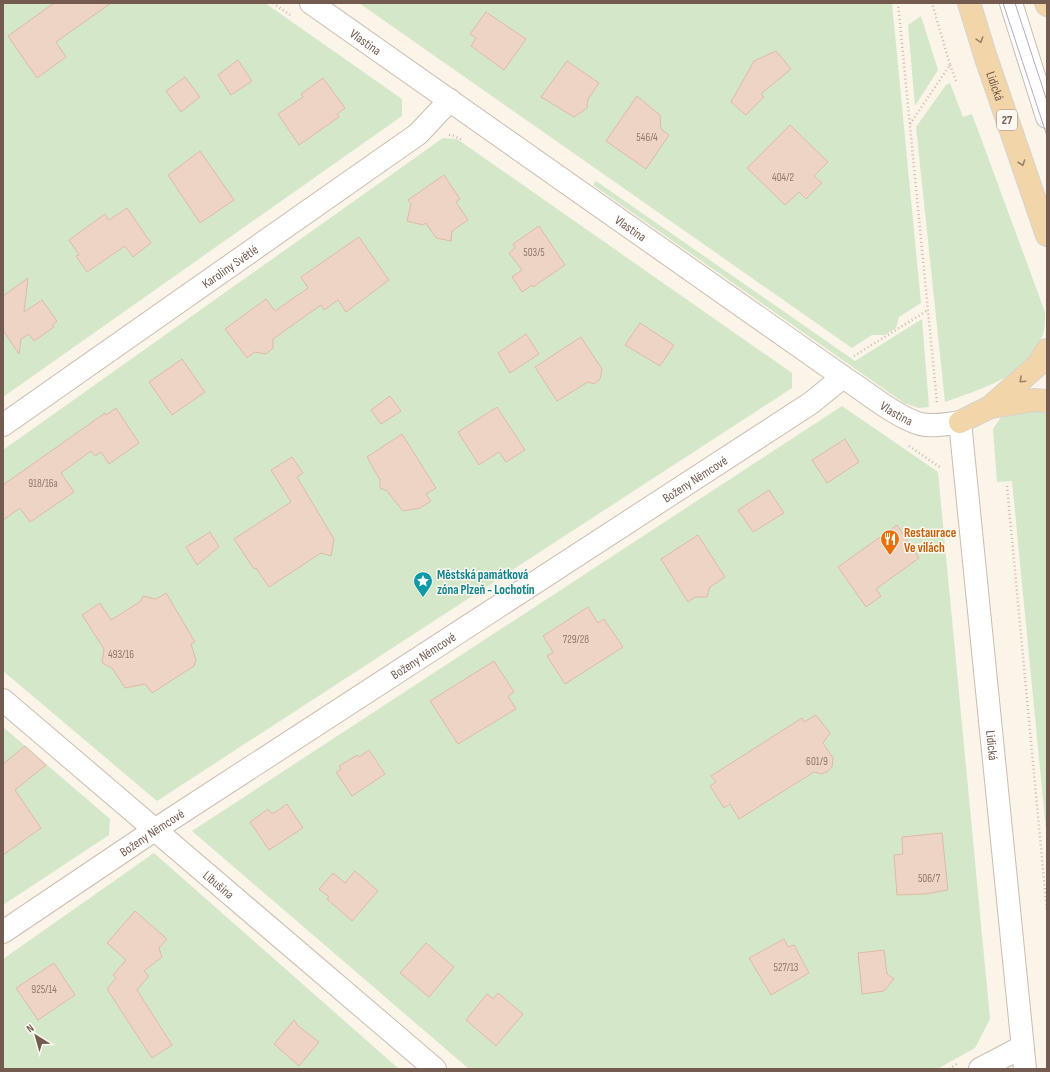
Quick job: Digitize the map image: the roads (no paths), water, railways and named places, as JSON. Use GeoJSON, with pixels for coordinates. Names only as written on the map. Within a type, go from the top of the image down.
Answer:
{"type":"FeatureCollection","features":[{"type":"Feature","properties":{"kind":"main road","name":"Lidická"},"geometry":{"type":"LineString","coordinates":[[969,3],[986,58],[1047,235]]}},
{"type":"Feature","properties":{"kind":"main road"},"geometry":{"type":"LineString","coordinates":[[990,407],[1039,364],[1047,350]]}},
{"type":"Feature","properties":{"kind":"main road"},"geometry":{"type":"LineString","coordinates":[[950,424],[990,407],[1033,400],[1047,401]]}},
{"type":"Feature","properties":{"kind":"street","name":"Vlastina"},"geometry":{"type":"LineString","coordinates":[[311,3],[843,377],[904,417],[921,424],[950,424]]}},
{"type":"Feature","properties":{"kind":"street"},"geometry":{"type":"LineString","coordinates":[[1011,3],[1047,117]]}},
{"type":"Feature","properties":{"kind":"street","name":"Karoliny Světlé"},"geometry":{"type":"LineString","coordinates":[[3,425],[418,134],[450,100]]}},
{"type":"Feature","properties":{"kind":"street","name":"Boženy Němcové"},"geometry":{"type":"LineString","coordinates":[[3,932],[156,829],[811,403],[843,377]]}},
{"type":"Feature","properties":{"kind":"street","name":"Lidická"},"geometry":{"type":"LineString","coordinates":[[950,424],[1024,1069]]}},
{"type":"Feature","properties":{"kind":"street","name":"Libušina"},"geometry":{"type":"LineString","coordinates":[[3,700],[156,829],[435,1069]]}},
{"type":"Feature","properties":{"kind":"street"},"geometry":{"type":"LineString","coordinates":[[972,1065],[1022,1048]]}},
{"type":"Feature","properties":{"kind":"tram line"},"geometry":{"type":"LineString","coordinates":[[1003,3],[1047,136]]}},
{"type":"Feature","properties":{"kind":"tram line"},"geometry":{"type":"LineString","coordinates":[[1015,3],[1047,101]]}},
{"type":"Feature","properties":{"kind":"place","name":"Restaurace Ve vilách"},"geometry":{"type":"Point","coordinates":[890,556]}},
{"type":"Feature","properties":{"kind":"place","name":"Městská památková zóna Plzeň - Lochotín"},"geometry":{"type":"Point","coordinates":[423,598]}}]}
